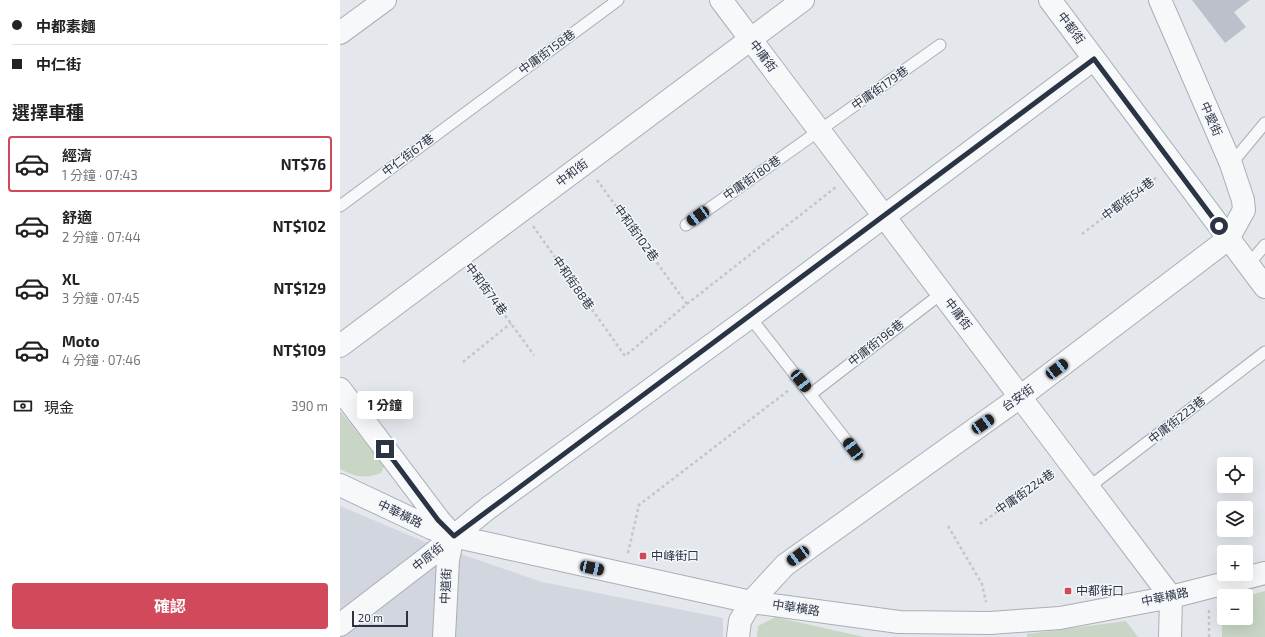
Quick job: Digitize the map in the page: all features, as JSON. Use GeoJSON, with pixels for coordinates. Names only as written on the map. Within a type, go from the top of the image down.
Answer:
{"type":"FeatureCollection","features":[{"type":"Feature","properties":{"kind":"street"},"geometry":{"type":"LineString","coordinates":[[340,33],[385,0]]}},
{"type":"Feature","properties":{"kind":"street","name":"中庸街"},"geometry":{"type":"LineString","coordinates":[[721,0],[1172,597]]}},
{"type":"Feature","properties":{"kind":"street","name":"中和街"},"geometry":{"type":"LineString","coordinates":[[340,346],[803,0]]}},
{"type":"Feature","properties":{"kind":"street","name":"中都街"},"geometry":{"type":"LineString","coordinates":[[1050,0],[1265,288]]}},
{"type":"Feature","properties":{"kind":"street","name":"中愛街"},"geometry":{"type":"LineString","coordinates":[[1160,0],[1231,164],[1243,200],[1244,210],[1228,238]]}},
{"type":"Feature","properties":{"kind":"street","name":"中原街"},"geometry":{"type":"LineString","coordinates":[[340,625],[454,536],[750,317],[1094,59]]}},
{"type":"Feature","properties":{"kind":"street","name":"台安街"},"geometry":{"type":"LineString","coordinates":[[738,637],[740,621],[751,602],[785,565],[1020,397],[1228,238]]}},
{"type":"Feature","properties":{"kind":"street"},"geometry":{"type":"LineString","coordinates":[[340,389],[438,520],[454,536]]}},
{"type":"Feature","properties":{"kind":"street","name":"中華橫路"},"geometry":{"type":"LineString","coordinates":[[340,485],[431,528],[454,536],[751,602],[898,622],[990,623],[1060,618],[1172,597],[1265,573]]}},
{"type":"Feature","properties":{"kind":"street","name":"中道街"},"geometry":{"type":"LineString","coordinates":[[444,637],[448,560],[454,536]]}},
{"type":"Feature","properties":{"kind":"street"},"geometry":{"type":"LineString","coordinates":[[1170,637],[1172,597]]}},
{"type":"Feature","properties":{"kind":"lane","name":"中庸街158巷"},"geometry":{"type":"LineString","coordinates":[[477,104],[618,0]]}},
{"type":"Feature","properties":{"kind":"lane","name":"中庸街179巷"},"geometry":{"type":"LineString","coordinates":[[819,131],[940,45]]}},
{"type":"Feature","properties":{"kind":"lane","name":"中仁街67巷"},"geometry":{"type":"LineString","coordinates":[[340,206],[477,104]]}},
{"type":"Feature","properties":{"kind":"lane"},"geometry":{"type":"LineString","coordinates":[[1231,164],[1265,123]]}},
{"type":"Feature","properties":{"kind":"lane","name":"中庸街180巷"},"geometry":{"type":"LineString","coordinates":[[686,225],[819,131]]}},
{"type":"Feature","properties":{"kind":"lane"},"geometry":{"type":"LineString","coordinates":[[1248,265],[1265,245]]}},
{"type":"Feature","properties":{"kind":"lane","name":"中庸街196巷"},"geometry":{"type":"LineString","coordinates":[[811,394],[942,293]]}},
{"type":"Feature","properties":{"kind":"lane"},"geometry":{"type":"LineString","coordinates":[[750,317],[853,449]]}},
{"type":"Feature","properties":{"kind":"lane","name":"中庸街223巷"},"geometry":{"type":"LineString","coordinates":[[1089,487],[1265,352]]}},
{"type":"Feature","properties":{"kind":"path","name":"中和街102巷"},"geometry":{"type":"LineString","coordinates":[[585,163],[687,304]]}},
{"type":"Feature","properties":{"kind":"path","name":"中都街54巷"},"geometry":{"type":"LineString","coordinates":[[1082,234],[1173,164]]}},
{"type":"Feature","properties":{"kind":"path"},"geometry":{"type":"LineString","coordinates":[[687,304],[852,174]]}},
{"type":"Feature","properties":{"kind":"path","name":"中和街88巷"},"geometry":{"type":"LineString","coordinates":[[522,210],[625,356],[687,304]]}},
{"type":"Feature","properties":{"kind":"path","name":"中和街74巷"},"geometry":{"type":"LineString","coordinates":[[460,256],[534,355]]}},
{"type":"Feature","properties":{"kind":"path","name":"中和街74巷"},"geometry":{"type":"LineString","coordinates":[[463,362],[511,323]]}},
{"type":"Feature","properties":{"kind":"path"},"geometry":{"type":"LineString","coordinates":[[623,574],[639,505],[801,381]]}},
{"type":"Feature","properties":{"kind":"path","name":"中庸街224巷"},"geometry":{"type":"LineString","coordinates":[[980,524],[1069,461]]}},
{"type":"Feature","properties":{"kind":"path"},"geometry":{"type":"LineString","coordinates":[[948,526],[982,584],[990,623]]}},
{"type":"Feature","properties":{"kind":"path"},"geometry":{"type":"LineString","coordinates":[[1201,589],[1209,604],[1209,637]]}},
{"type":"Feature","properties":{"kind":"shaded area"},"geometry":{"type":"Polygon","coordinates":[[[340,506],[423,541],[542,582],[723,618],[723,637],[340,637],[340,506]]]}},
{"type":"Feature","properties":{"kind":"green space"},"geometry":{"type":"Polygon","coordinates":[[[340,411],[384,466],[381,473],[370,476],[360,476],[340,469],[340,411]]]}},
{"type":"Feature","properties":{"kind":"green space"},"geometry":{"type":"Polygon","coordinates":[[[1265,591],[1265,637],[1222,637],[1222,625],[1253,625],[1253,594],[1265,591]]]}},
{"type":"Feature","properties":{"kind":"green space"},"geometry":{"type":"Polygon","coordinates":[[[775,617],[864,637],[757,637],[758,626],[775,617]]]}},
{"type":"Feature","properties":{"kind":"green space"},"geometry":{"type":"Polygon","coordinates":[[[1126,621],[1138,637],[1027,637],[1027,634],[1126,621]]]}},
{"type":"Feature","properties":{"kind":"building"},"geometry":{"type":"Polygon","coordinates":[[[1192,0],[1250,0],[1234,12],[1246,27],[1225,43],[1192,0]]]}},
{"type":"Feature","properties":{"kind":"place","name":"中峰街口"},"geometry":{"type":"Point","coordinates":[643,556]}},
{"type":"Feature","properties":{"kind":"place","name":"中都街口"},"geometry":{"type":"Point","coordinates":[1068,591]}},
{"type":"Feature","properties":{"kind":"route"},"geometry":{"type":"LineString","coordinates":[[385,449],[438,520],[454,536],[487,509],[750,317],[1094,59],[1219,226]]}}]}
